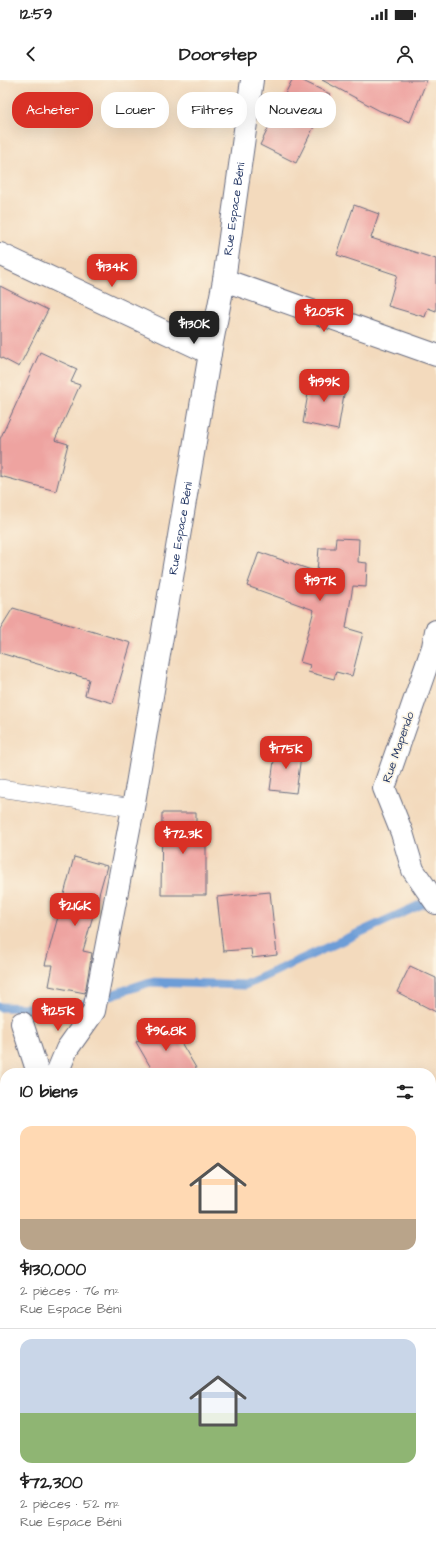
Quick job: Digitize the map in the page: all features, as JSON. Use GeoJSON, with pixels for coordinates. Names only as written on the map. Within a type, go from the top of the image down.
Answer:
{"type":"FeatureCollection","features":[{"type":"Feature","properties":{"kind":"street","name":"Rue Espace Béni"},"geometry":{"type":"LineString","coordinates":[[59,1068],[67,1049],[94,1011],[101,976],[133,808],[210,353],[224,280],[252,80]]}},
{"type":"Feature","properties":{"kind":"street"},"geometry":{"type":"LineString","coordinates":[[0,254],[210,353]]}},
{"type":"Feature","properties":{"kind":"street"},"geometry":{"type":"LineString","coordinates":[[224,280],[436,355]]}},
{"type":"Feature","properties":{"kind":"street","name":"Rue Mapendo"},"geometry":{"type":"LineString","coordinates":[[434,900],[413,870],[402,833],[384,788],[433,647],[436,631]]}},
{"type":"Feature","properties":{"kind":"street"},"geometry":{"type":"LineString","coordinates":[[22,1023],[36,1068]]}},
{"type":"Feature","properties":{"kind":"lane"},"geometry":{"type":"LineString","coordinates":[[0,788],[133,808]]}},
{"type":"Feature","properties":{"kind":"building"},"geometry":{"type":"Polygon","coordinates":[[[292,80],[301,80],[326,92],[286,92],[292,80]]]}},
{"type":"Feature","properties":{"kind":"building"},"geometry":{"type":"Polygon","coordinates":[[[322,80],[427,80],[410,122],[380,111],[322,80]]]}},
{"type":"Feature","properties":{"kind":"building"},"geometry":{"type":"Polygon","coordinates":[[[268,128],[313,128],[296,163],[260,145],[268,128]]]}},
{"type":"Feature","properties":{"kind":"building"},"geometry":{"type":"Polygon","coordinates":[[[354,205],[379,214],[371,238],[436,259],[436,311],[428,308],[425,317],[388,306],[397,275],[337,255],[354,205]]]}},
{"type":"Feature","properties":{"kind":"building"},"geometry":{"type":"Polygon","coordinates":[[[0,286],[48,310],[19,367],[0,357],[0,286]]]}},
{"type":"Feature","properties":{"kind":"building"},"geometry":{"type":"Polygon","coordinates":[[[40,352],[77,369],[71,382],[80,385],[55,440],[68,444],[56,491],[0,476],[0,439],[40,352]]]}},
{"type":"Feature","properties":{"kind":"building"},"geometry":{"type":"Polygon","coordinates":[[[311,376],[346,383],[338,430],[303,423],[311,376]]]}},
{"type":"Feature","properties":{"kind":"building"},"geometry":{"type":"Polygon","coordinates":[[[336,538],[359,539],[358,562],[367,563],[366,587],[353,586],[346,628],[363,633],[352,676],[336,672],[334,679],[308,672],[310,665],[300,662],[314,610],[247,586],[259,552],[317,572],[319,548],[335,548],[336,538]]]}},
{"type":"Feature","properties":{"kind":"building"},"geometry":{"type":"Polygon","coordinates":[[[13,608],[131,643],[113,703],[85,695],[89,679],[0,653],[0,629],[13,608]]]}},
{"type":"Feature","properties":{"kind":"building"},"geometry":{"type":"Polygon","coordinates":[[[276,746],[302,749],[296,793],[270,790],[276,746]]]}},
{"type":"Feature","properties":{"kind":"building"},"geometry":{"type":"Polygon","coordinates":[[[162,813],[196,813],[196,823],[206,823],[206,895],[161,895],[162,813]]]}},
{"type":"Feature","properties":{"kind":"building"},"geometry":{"type":"Polygon","coordinates":[[[74,857],[107,866],[83,951],[92,953],[85,993],[49,986],[53,965],[45,965],[74,857]]]}},
{"type":"Feature","properties":{"kind":"building"},"geometry":{"type":"Polygon","coordinates":[[[270,892],[277,955],[252,958],[251,949],[223,951],[217,897],[270,892]]]}},
{"type":"Feature","properties":{"kind":"building"},"geometry":{"type":"Polygon","coordinates":[[[410,966],[436,978],[436,1012],[397,992],[410,966]]]}},
{"type":"Feature","properties":{"kind":"building"},"geometry":{"type":"Polygon","coordinates":[[[169,1022],[196,1068],[151,1068],[136,1042],[169,1022]]]}},
{"type":"Feature","properties":{"kind":"waterway"},"geometry":{"type":"LineString","coordinates":[[0,1007],[69,1009],[150,982],[245,985],[433,899]]}}]}
